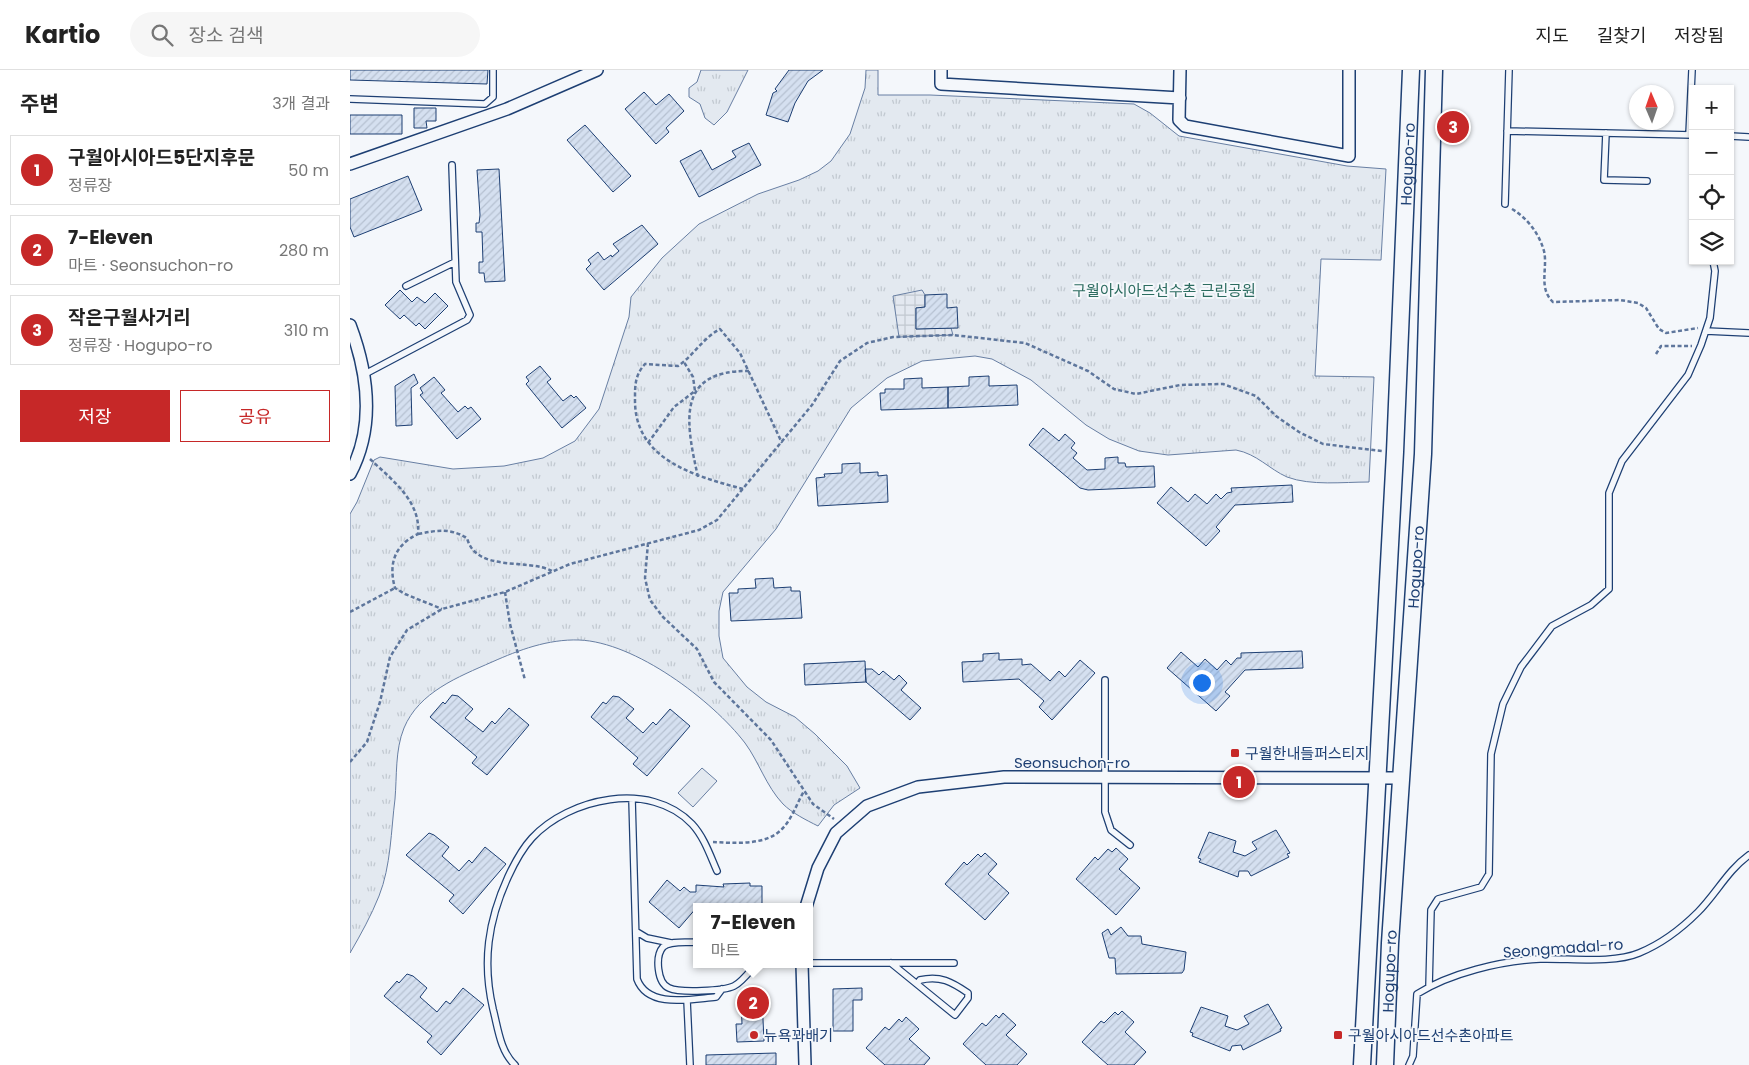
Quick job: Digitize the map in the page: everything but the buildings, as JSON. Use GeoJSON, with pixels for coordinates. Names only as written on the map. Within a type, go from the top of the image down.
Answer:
{"type":"FeatureCollection","features":[{"type":"Feature","properties":{"kind":"main road","name":"Hogupo-ro"},"geometry":{"type":"LineString","coordinates":[[1362,1065],[1395,452],[1411,70]]}},
{"type":"Feature","properties":{"kind":"main road","name":"Hogupo-ro"},"geometry":{"type":"LineString","coordinates":[[1385,1065],[1390,943],[1422,454],[1434,70]]}},
{"type":"Feature","properties":{"kind":"street"},"geometry":{"type":"LineString","coordinates":[[350,164],[507,109],[597,70]]}},
{"type":"Feature","properties":{"kind":"street"},"geometry":{"type":"LineString","coordinates":[[941,70],[941,84],[1180,98]]}},
{"type":"Feature","properties":{"kind":"street"},"geometry":{"type":"LineString","coordinates":[[1180,70],[1179,120],[1185,126],[1349,156],[1349,70]]}},
{"type":"Feature","properties":{"kind":"street"},"geometry":{"type":"LineString","coordinates":[[350,325],[359,349],[365,374],[365,422],[360,450],[350,474]]}},
{"type":"Feature","properties":{"kind":"street","name":"Seonsuchon-ro"},"geometry":{"type":"LineString","coordinates":[[807,903],[818,868],[836,833],[867,806],[918,788],[1004,777],[1402,778]]}},
{"type":"Feature","properties":{"kind":"street"},"geometry":{"type":"LineString","coordinates":[[802,968],[805,1065]]}},
{"type":"Feature","properties":{"kind":"lane"},"geometry":{"type":"LineString","coordinates":[[350,99],[485,104],[493,97],[493,70]]}},
{"type":"Feature","properties":{"kind":"lane"},"geometry":{"type":"LineString","coordinates":[[1505,204],[1508,70]]}},
{"type":"Feature","properties":{"kind":"lane"},"geometry":{"type":"LineString","coordinates":[[1691,130],[1692,70]]}},
{"type":"Feature","properties":{"kind":"lane"},"geometry":{"type":"LineString","coordinates":[[1507,131],[1689,135]]}},
{"type":"Feature","properties":{"kind":"lane"},"geometry":{"type":"LineString","coordinates":[[1606,134],[1604,180],[1647,181]]}},
{"type":"Feature","properties":{"kind":"lane"},"geometry":{"type":"LineString","coordinates":[[1734,136],[1749,137]]}},
{"type":"Feature","properties":{"kind":"lane"},"geometry":{"type":"LineString","coordinates":[[365,374],[467,320],[469,310],[456,282],[452,165]]}},
{"type":"Feature","properties":{"kind":"lane"},"geometry":{"type":"LineString","coordinates":[[406,286],[455,262]]}},
{"type":"Feature","properties":{"kind":"lane"},"geometry":{"type":"LineString","coordinates":[[1409,1065],[1413,1056],[1417,994],[1429,987],[1431,910],[1438,899],[1481,887],[1490,874],[1491,754],[1503,704],[1521,666],[1552,626],[1591,605],[1609,589],[1609,493],[1622,461],[1688,375],[1701,346],[1710,318],[1714,281],[1713,265]]}},
{"type":"Feature","properties":{"kind":"lane"},"geometry":{"type":"LineString","coordinates":[[1706,331],[1749,333]]}},
{"type":"Feature","properties":{"kind":"lane"},"geometry":{"type":"LineString","coordinates":[[1105,680],[1104,777],[1107,820],[1112,830],[1130,844]]}},
{"type":"Feature","properties":{"kind":"lane"},"geometry":{"type":"LineString","coordinates":[[632,799],[637,978],[640,985],[651,996],[687,1000],[716,998],[722,989]]}},
{"type":"Feature","properties":{"kind":"lane"},"geometry":{"type":"LineString","coordinates":[[515,1065],[502,1044],[486,972],[489,931],[503,888],[516,860],[532,838],[555,819],[603,800],[650,800],[670,808],[691,823],[704,841],[717,871]]}},
{"type":"Feature","properties":{"kind":"lane","name":"Seongmadal-ro"},"geometry":{"type":"LineString","coordinates":[[1429,987],[1486,967],[1507,963],[1540,959],[1602,959],[1637,954],[1667,939],[1698,912],[1727,877],[1749,855]]}},
{"type":"Feature","properties":{"kind":"lane"},"geometry":{"type":"LineString","coordinates":[[637,932],[647,938],[671,943],[693,942]]}},
{"type":"Feature","properties":{"kind":"lane"},"geometry":{"type":"LineString","coordinates":[[671,943],[664,946],[658,956],[660,979],[668,988],[677,990],[722,989],[735,986],[752,968]]}},
{"type":"Feature","properties":{"kind":"lane"},"geometry":{"type":"LineString","coordinates":[[813,963],[954,963]]}},
{"type":"Feature","properties":{"kind":"lane"},"geometry":{"type":"LineString","coordinates":[[892,963],[917,984],[955,1015],[968,998],[968,993],[949,980],[927,979],[920,980],[917,984]]}},
{"type":"Feature","properties":{"kind":"lane"},"geometry":{"type":"LineString","coordinates":[[687,1000],[690,1065]]}},
{"type":"Feature","properties":{"kind":"path"},"geometry":{"type":"LineString","coordinates":[[1505,204],[1529,222],[1540,242],[1544,251],[1543,279],[1548,298],[1554,302],[1620,300],[1638,302],[1646,308],[1659,329],[1666,333],[1697,327],[1706,331]]}},
{"type":"Feature","properties":{"kind":"path"},"geometry":{"type":"LineString","coordinates":[[742,489],[698,477],[655,452],[636,422],[635,380],[638,371],[644,364],[678,366],[684,362],[704,339],[720,329],[740,353],[782,443]]}},
{"type":"Feature","properties":{"kind":"path"},"geometry":{"type":"LineString","coordinates":[[350,762],[368,742],[380,702],[390,656],[407,630],[442,608],[505,592],[570,564],[700,530],[717,520],[812,405],[840,361],[866,342],[893,337],[953,335],[1025,343],[1088,371],[1114,389],[1136,394],[1180,385],[1223,384],[1256,396],[1276,416],[1299,432],[1322,444],[1395,452]]}},
{"type":"Feature","properties":{"kind":"path"},"geometry":{"type":"LineString","coordinates":[[1656,354],[1661,346],[1666,345],[1701,346]]}},
{"type":"Feature","properties":{"kind":"path"},"geometry":{"type":"LineString","coordinates":[[684,362],[693,377],[695,391],[691,404],[691,434],[698,477]]}},
{"type":"Feature","properties":{"kind":"path"},"geometry":{"type":"LineString","coordinates":[[648,443],[674,407],[695,391],[702,382],[730,371],[749,371]]}},
{"type":"Feature","properties":{"kind":"path"},"geometry":{"type":"LineString","coordinates":[[360,450],[406,494],[414,506],[419,523],[418,534]]}},
{"type":"Feature","properties":{"kind":"path"},"geometry":{"type":"LineString","coordinates":[[442,608],[405,594],[395,588],[392,571],[395,556],[405,541],[418,534],[439,529],[454,530],[467,538],[469,546],[483,558],[520,566],[537,566],[553,571]]}},
{"type":"Feature","properties":{"kind":"path"},"geometry":{"type":"LineString","coordinates":[[648,543],[645,578],[650,600],[663,617],[697,649],[714,682],[771,740],[812,804],[844,826]]}},
{"type":"Feature","properties":{"kind":"path"},"geometry":{"type":"LineString","coordinates":[[350,612],[395,588]]}},
{"type":"Feature","properties":{"kind":"path"},"geometry":{"type":"LineString","coordinates":[[505,592],[512,632],[525,680]]}},
{"type":"Feature","properties":{"kind":"path"},"geometry":{"type":"LineString","coordinates":[[704,841],[743,842],[773,835],[781,830],[804,791]]}},
{"type":"Feature","properties":{"kind":"green space"},"geometry":{"type":"Polygon","coordinates":[[[701,70],[748,70],[727,112],[714,125],[705,118],[700,104],[689,97],[689,88],[697,82],[701,70]]]}},
{"type":"Feature","properties":{"kind":"green space","name":"구월아시아드선수촌 근린공원"},"geometry":{"type":"Polygon","coordinates":[[[866,70],[878,70],[878,95],[930,95],[1134,104],[1150,113],[1179,136],[1347,166],[1386,169],[1381,260],[1321,259],[1315,376],[1374,377],[1369,482],[1327,483],[1296,480],[1281,474],[1257,458],[1236,450],[1168,455],[1139,451],[1109,439],[1086,425],[1031,380],[992,359],[975,356],[922,361],[887,378],[851,408],[776,529],[723,592],[719,611],[719,636],[723,658],[747,687],[766,702],[795,717],[815,734],[847,766],[860,788],[834,805],[818,826],[783,804],[772,790],[745,743],[731,726],[693,692],[671,676],[624,651],[601,643],[567,640],[545,643],[523,650],[453,680],[429,695],[411,715],[404,728],[399,745],[386,873],[379,896],[350,953],[350,514],[357,502],[374,460],[380,457],[453,469],[504,466],[543,458],[575,441],[599,409],[629,317],[631,297],[662,258],[699,224],[758,194],[799,180],[818,171],[831,161],[850,134],[865,88],[866,70]]]}},
{"type":"Feature","properties":{"kind":"green space"},"geometry":{"type":"Polygon","coordinates":[[[702,768],[717,781],[693,807],[678,793],[702,768]]]}},
{"type":"Feature","properties":{"kind":"shaded area"},"geometry":{"type":"Polygon","coordinates":[[[922,290],[925,295],[925,307],[916,308],[916,329],[951,328],[953,335],[899,337],[893,296],[922,290]]]}},
{"type":"Feature","properties":{"kind":"place","name":"작은구월사거리"},"geometry":{"type":"Point","coordinates":[1453,127]}},
{"type":"Feature","properties":{"kind":"place","name":"구월한내들퍼스티지"},"geometry":{"type":"Point","coordinates":[1235,753]}},
{"type":"Feature","properties":{"kind":"place","name":"구월아시아드5단지후문"},"geometry":{"type":"Point","coordinates":[1239,782]}},
{"type":"Feature","properties":{"kind":"place","name":"7-Eleven"},"geometry":{"type":"Point","coordinates":[753,1003]}},
{"type":"Feature","properties":{"kind":"place","name":"뉴욕꽈배기"},"geometry":{"type":"Point","coordinates":[754,1035]}},
{"type":"Feature","properties":{"kind":"place","name":"구월아시아드선수촌아파트"},"geometry":{"type":"Point","coordinates":[1338,1035]}}]}
